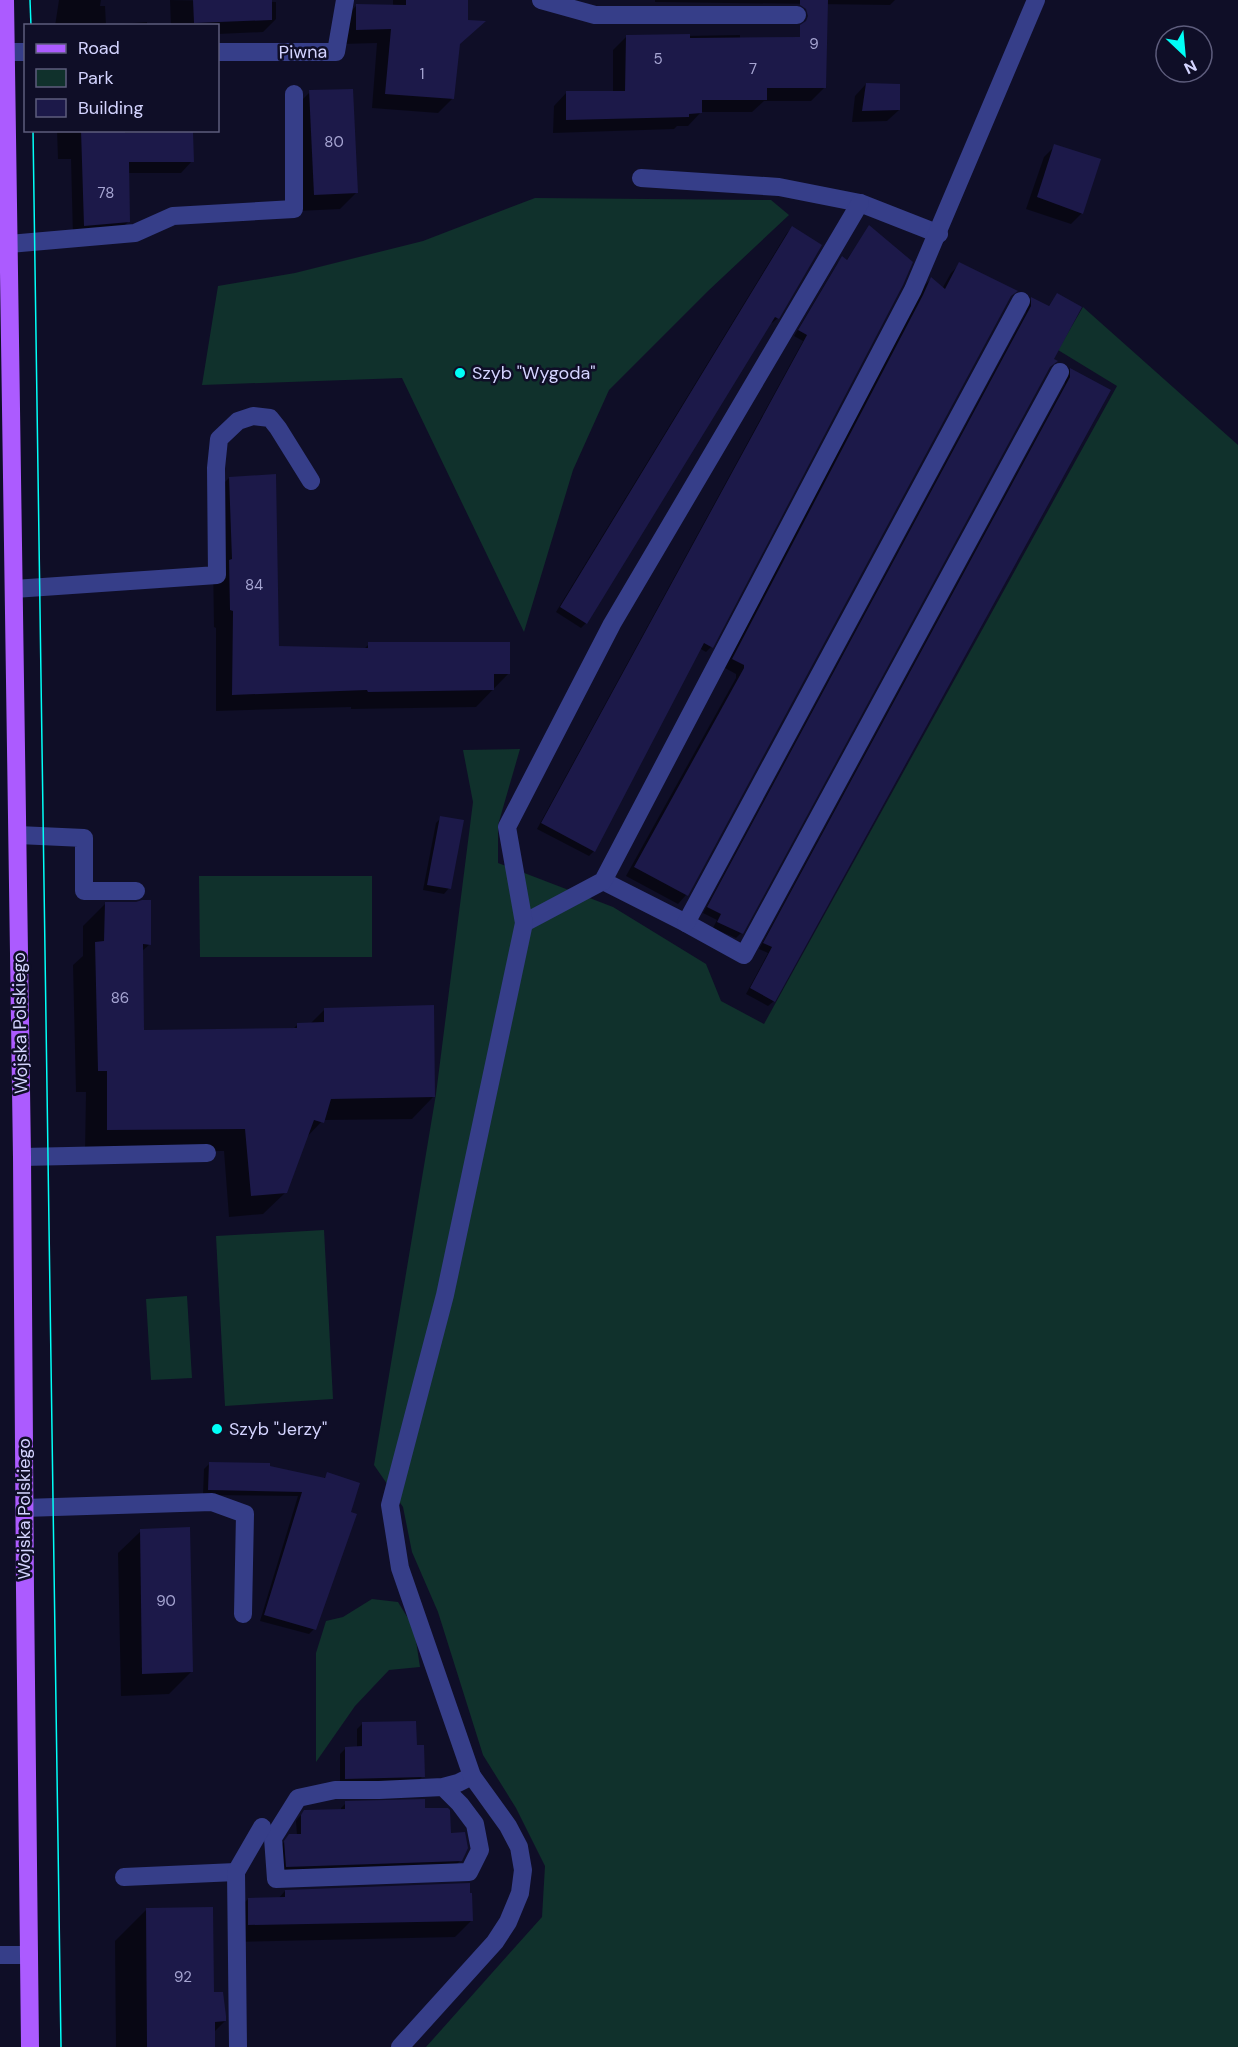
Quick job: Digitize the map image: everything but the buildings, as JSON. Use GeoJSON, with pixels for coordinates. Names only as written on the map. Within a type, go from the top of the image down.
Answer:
{"type":"FeatureCollection","features":[{"type":"Feature","properties":{"kind":"main road","name":"Wojska Polskiego"},"geometry":{"type":"LineString","coordinates":[[5,0],[9,244],[7,531],[14,589],[18,836],[30,2047]]}},
{"type":"Feature","properties":{"kind":"street","name":"Piwna"},"geometry":{"type":"LineString","coordinates":[[219,52],[336,52],[345,0]]}},
{"type":"Feature","properties":{"kind":"street"},"geometry":{"type":"LineString","coordinates":[[541,0],[595,15],[797,15]]}},
{"type":"Feature","properties":{"kind":"street"},"geometry":{"type":"LineString","coordinates":[[524,923],[603,881],[913,290],[939,234],[1036,0]]}},
{"type":"Feature","properties":{"kind":"street"},"geometry":{"type":"LineString","coordinates":[[5,52],[24,52]]}},
{"type":"Feature","properties":{"kind":"street"},"geometry":{"type":"LineString","coordinates":[[9,244],[135,233],[172,216],[294,208],[294,94]]}},
{"type":"Feature","properties":{"kind":"street"},"geometry":{"type":"LineString","coordinates":[[641,178],[779,187],[860,203],[939,234]]}},
{"type":"Feature","properties":{"kind":"street"},"geometry":{"type":"LineString","coordinates":[[400,2047],[495,1942],[508,1922],[520,1893],[523,1870],[519,1847],[508,1826],[472,1776],[400,1568],[390,1505],[445,1295],[524,923],[507,827],[612,624],[860,203]]}},
{"type":"Feature","properties":{"kind":"street"},"geometry":{"type":"LineString","coordinates":[[686,923],[1021,301]]}},
{"type":"Feature","properties":{"kind":"street"},"geometry":{"type":"LineString","coordinates":[[603,881],[744,955],[1060,372]]}},
{"type":"Feature","properties":{"kind":"street"},"geometry":{"type":"LineString","coordinates":[[14,589],[217,575],[216,468],[219,439],[238,422],[253,416],[270,418],[311,481]]}},
{"type":"Feature","properties":{"kind":"street"},"geometry":{"type":"LineString","coordinates":[[18,836],[84,838],[84,891],[136,891]]}},
{"type":"Feature","properties":{"kind":"street"},"geometry":{"type":"LineString","coordinates":[[22,1157],[207,1153]]}},
{"type":"Feature","properties":{"kind":"street"},"geometry":{"type":"LineString","coordinates":[[24,1508],[212,1502],[244,1514],[243,1614]]}},
{"type":"Feature","properties":{"kind":"street"},"geometry":{"type":"LineString","coordinates":[[443,1787],[475,1824],[480,1850],[469,1872],[276,1879],[273,1838],[298,1798],[335,1790],[443,1787],[472,1776]]}},
{"type":"Feature","properties":{"kind":"street"},"geometry":{"type":"LineString","coordinates":[[238,2047],[236,1872],[262,1827]]}},
{"type":"Feature","properties":{"kind":"street"},"geometry":{"type":"LineString","coordinates":[[124,1877],[236,1872]]}},
{"type":"Feature","properties":{"kind":"street"},"geometry":{"type":"LineString","coordinates":[[0,1955],[29,1955]]}},
{"type":"Feature","properties":{"kind":"green space"},"geometry":{"type":"Polygon","coordinates":[[[535,198],[771,200],[789,215],[708,291],[609,390],[573,470],[524,632],[402,378],[202,385],[218,286],[295,273],[423,241],[535,198]]]}},
{"type":"Feature","properties":{"kind":"green space"},"geometry":{"type":"Polygon","coordinates":[[[1083,307],[1238,445],[1238,2047],[426,2047],[542,1917],[545,1866],[516,1808],[483,1755],[438,1612],[412,1552],[403,1507],[374,1465],[436,1094],[473,802],[463,750],[520,749],[498,825],[498,863],[613,907],[706,964],[721,1001],[764,1024],[1117,386],[1058,350],[1083,307]]]}},
{"type":"Feature","properties":{"kind":"green space"},"geometry":{"type":"Polygon","coordinates":[[[199,876],[372,876],[372,957],[200,957],[199,876]]]}},
{"type":"Feature","properties":{"kind":"green space"},"geometry":{"type":"Polygon","coordinates":[[[324,1230],[333,1399],[225,1406],[216,1236],[324,1230]]]}},
{"type":"Feature","properties":{"kind":"green space"},"geometry":{"type":"Polygon","coordinates":[[[187,1296],[192,1378],[151,1380],[146,1299],[187,1296]]]}},
{"type":"Feature","properties":{"kind":"green space"},"geometry":{"type":"Polygon","coordinates":[[[372,1599],[398,1602],[414,1628],[420,1667],[389,1670],[355,1706],[316,1762],[316,1653],[326,1621],[343,1617],[372,1599]]]}},
{"type":"Feature","properties":{"kind":"tram line"},"geometry":{"type":"LineString","coordinates":[[30,0],[31,24]]}},
{"type":"Feature","properties":{"kind":"tram line"},"geometry":{"type":"LineString","coordinates":[[33,132],[61,2047]]}},
{"type":"Feature","properties":{"kind":"place","name":"Szyb \"Wygoda\""},"geometry":{"type":"Point","coordinates":[460,373]}},
{"type":"Feature","properties":{"kind":"place","name":"Szyb \"Jerzy\""},"geometry":{"type":"Point","coordinates":[217,1429]}}]}
